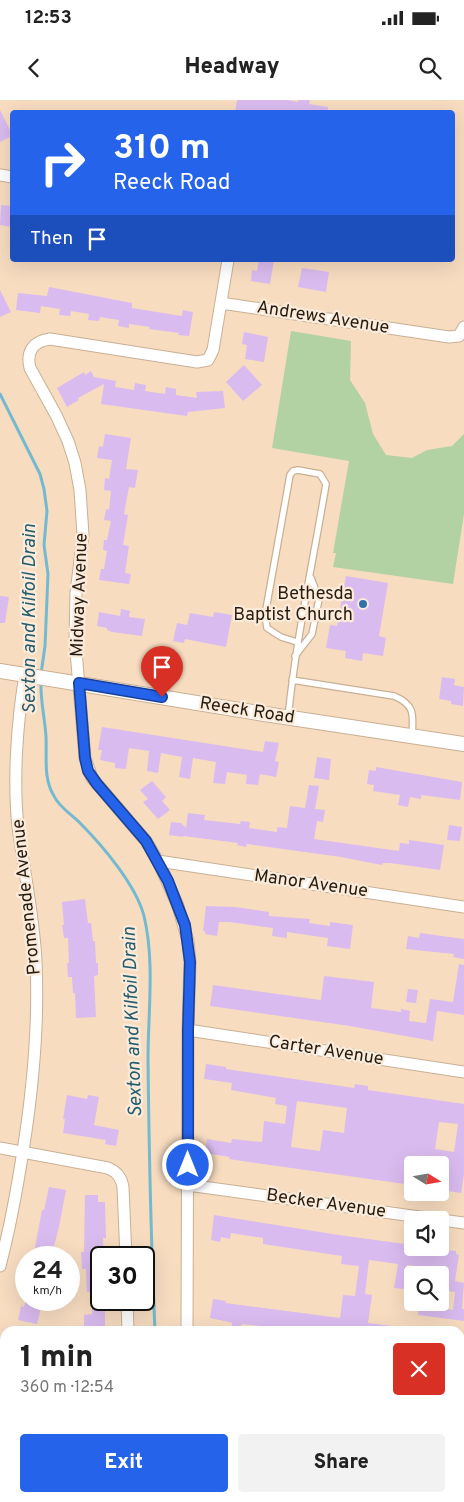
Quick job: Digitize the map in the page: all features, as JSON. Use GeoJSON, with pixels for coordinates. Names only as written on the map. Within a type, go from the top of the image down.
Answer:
{"type":"FeatureCollection","features":[{"type":"Feature","properties":{"kind":"street"},"geometry":{"type":"LineString","coordinates":[[221,303],[228,262]]}},
{"type":"Feature","properties":{"kind":"street","name":"Andrews Avenue"},"geometry":{"type":"LineString","coordinates":[[221,303],[449,337],[458,336],[464,327]]}},
{"type":"Feature","properties":{"kind":"street","name":"Midway Avenue"},"geometry":{"type":"LineString","coordinates":[[187,1326],[190,962],[188,941],[178,906],[158,861],[146,841],[88,771],[85,758],[75,639],[76,593],[83,535],[80,490],[75,463],[68,441],[30,368],[28,360],[29,352],[37,342],[50,339],[204,362],[211,358],[221,303]]}},
{"type":"Feature","properties":{"kind":"street","name":"Reeck Road"},"geometry":{"type":"LineString","coordinates":[[0,671],[288,718],[464,744]]}},
{"type":"Feature","properties":{"kind":"street","name":"Promenade Avenue"},"geometry":{"type":"LineString","coordinates":[[0,1266],[16,1193],[34,1073],[37,1003],[33,922],[18,826],[16,799],[16,767],[22,691],[28,676]]}},
{"type":"Feature","properties":{"kind":"street","name":"Manor Avenue"},"geometry":{"type":"LineString","coordinates":[[158,861],[464,907]]}},
{"type":"Feature","properties":{"kind":"street","name":"Carter Avenue"},"geometry":{"type":"LineString","coordinates":[[188,1030],[464,1072]]}},
{"type":"Feature","properties":{"kind":"street"},"geometry":{"type":"LineString","coordinates":[[0,1148],[108,1168],[119,1175],[123,1187],[125,1246]]}},
{"type":"Feature","properties":{"kind":"street","name":"Becker Avenue"},"geometry":{"type":"LineString","coordinates":[[188,1184],[464,1223]]}},
{"type":"Feature","properties":{"kind":"street"},"geometry":{"type":"LineString","coordinates":[[127,1311],[128,1326]]}},
{"type":"Feature","properties":{"kind":"lane"},"geometry":{"type":"LineString","coordinates":[[288,718],[297,642],[326,484],[320,474],[298,470],[293,471],[290,475],[265,615],[266,628],[281,637],[297,642]]}},
{"type":"Feature","properties":{"kind":"lane"},"geometry":{"type":"LineString","coordinates":[[295,656],[312,634],[319,599],[310,577]]}},
{"type":"Feature","properties":{"kind":"lane"},"geometry":{"type":"LineString","coordinates":[[292,680],[394,696],[404,700],[413,712],[412,736]]}},
{"type":"Feature","properties":{"kind":"green space"},"geometry":{"type":"Polygon","coordinates":[[[291,331],[351,341],[350,380],[365,403],[373,434],[386,455],[412,458],[427,450],[452,446],[464,434],[464,514],[453,584],[333,567],[336,553],[333,553],[349,461],[272,448],[291,331]]]}},
{"type":"Feature","properties":{"kind":"building"},"geometry":{"type":"Polygon","coordinates":[[[237,100],[288,100],[298,102],[298,100],[310,100],[309,104],[328,107],[328,110],[235,110],[237,100]]]}},
{"type":"Feature","properties":{"kind":"building"},"geometry":{"type":"Polygon","coordinates":[[[0,110],[10,130],[10,137],[0,142],[0,110]]]}},
{"type":"Feature","properties":{"kind":"building"},"geometry":{"type":"Polygon","coordinates":[[[1,205],[10,206],[10,227],[0,225],[1,205]]]}},
{"type":"Feature","properties":{"kind":"building"},"geometry":{"type":"Polygon","coordinates":[[[259,262],[274,262],[270,284],[251,281],[252,270],[257,271],[259,262]]]}},
{"type":"Feature","properties":{"kind":"building"},"geometry":{"type":"Polygon","coordinates":[[[302,268],[329,272],[326,292],[298,287],[302,268]]]}},
{"type":"Feature","properties":{"kind":"building"},"geometry":{"type":"Polygon","coordinates":[[[49,287],[132,303],[132,308],[182,316],[183,310],[193,312],[189,336],[129,324],[129,328],[118,326],[119,320],[100,317],[99,321],[88,320],[89,314],[71,311],[70,316],[59,315],[60,309],[41,306],[40,313],[16,310],[18,293],[47,296],[49,287]]]}},
{"type":"Feature","properties":{"kind":"building"},"geometry":{"type":"Polygon","coordinates":[[[0,290],[11,312],[0,317],[0,290]]]}},
{"type":"Feature","properties":{"kind":"building"},"geometry":{"type":"Polygon","coordinates":[[[244,332],[268,337],[264,362],[245,359],[247,345],[242,344],[244,332]]]}},
{"type":"Feature","properties":{"kind":"building"},"geometry":{"type":"Polygon","coordinates":[[[244,365],[262,385],[243,401],[226,382],[244,365]]]}},
{"type":"Feature","properties":{"kind":"building"},"geometry":{"type":"Polygon","coordinates":[[[91,371],[94,377],[116,381],[115,387],[134,390],[135,383],[146,385],[145,391],[165,394],[166,387],[176,389],[176,395],[197,398],[196,392],[223,391],[225,408],[188,412],[187,416],[101,404],[104,384],[78,398],[79,400],[67,407],[57,388],[84,372],[85,375],[91,371]]]}},
{"type":"Feature","properties":{"kind":"building"},"geometry":{"type":"Polygon","coordinates":[[[105,434],[131,438],[126,469],[138,470],[135,488],[129,487],[124,514],[128,515],[123,545],[129,546],[125,573],[131,574],[129,584],[99,580],[101,569],[104,569],[107,551],[103,550],[104,540],[107,540],[111,521],[104,520],[106,509],[109,510],[111,491],[104,490],[105,478],[109,479],[112,460],[97,458],[99,446],[103,447],[105,434]]]}},
{"type":"Feature","properties":{"kind":"building","name":"Bethesda Baptist Church"},"geometry":{"type":"Polygon","coordinates":[[[346,576],[388,583],[379,636],[386,638],[383,656],[363,653],[362,661],[345,658],[346,651],[326,648],[330,625],[337,626],[346,576]]]}},
{"type":"Feature","properties":{"kind":"building"},"geometry":{"type":"Polygon","coordinates":[[[0,596],[9,597],[5,623],[0,623],[0,596]]]}},
{"type":"Feature","properties":{"kind":"building"},"geometry":{"type":"Polygon","coordinates":[[[121,609],[130,611],[129,617],[145,619],[142,636],[112,632],[107,630],[107,628],[97,626],[99,612],[120,616],[121,609]]]}},
{"type":"Feature","properties":{"kind":"building"},"geometry":{"type":"Polygon","coordinates":[[[214,612],[232,615],[226,647],[185,639],[184,643],[173,641],[177,623],[187,625],[190,613],[213,617],[214,612]]]}},
{"type":"Feature","properties":{"kind":"building"},"geometry":{"type":"Polygon","coordinates":[[[442,677],[455,679],[454,685],[464,687],[463,706],[439,699],[442,677]]]}},
{"type":"Feature","properties":{"kind":"building"},"geometry":{"type":"Polygon","coordinates":[[[102,727],[263,752],[265,741],[279,743],[275,761],[279,762],[276,777],[260,774],[258,785],[246,784],[247,775],[227,772],[225,784],[213,783],[216,762],[193,758],[190,779],[179,777],[182,757],[161,753],[158,773],[147,771],[149,751],[129,748],[126,769],[115,768],[115,763],[100,760],[102,750],[98,750],[102,727]]]}},
{"type":"Feature","properties":{"kind":"building"},"geometry":{"type":"Polygon","coordinates":[[[317,757],[331,759],[329,780],[314,778],[317,757]]]}},
{"type":"Feature","properties":{"kind":"building"},"geometry":{"type":"Polygon","coordinates":[[[376,767],[462,782],[460,800],[421,795],[421,799],[410,797],[408,807],[398,805],[400,795],[373,791],[374,785],[367,784],[369,770],[376,771],[376,767]]]}},
{"type":"Feature","properties":{"kind":"building"},"geometry":{"type":"Polygon","coordinates":[[[152,781],[166,797],[162,801],[170,810],[158,819],[143,802],[148,799],[140,790],[152,781]]]}},
{"type":"Feature","properties":{"kind":"building"},"geometry":{"type":"Polygon","coordinates":[[[309,785],[319,786],[315,809],[325,810],[323,822],[317,821],[314,839],[399,851],[400,843],[409,844],[409,840],[444,845],[440,870],[390,863],[383,863],[382,865],[341,857],[247,844],[246,847],[237,845],[238,843],[169,835],[171,822],[181,823],[186,828],[188,813],[205,815],[204,820],[240,824],[241,821],[250,822],[249,828],[277,832],[277,827],[287,828],[290,806],[305,808],[309,785]]]}},
{"type":"Feature","properties":{"kind":"building"},"geometry":{"type":"Polygon","coordinates":[[[449,825],[462,827],[460,841],[447,840],[449,825]]]}},
{"type":"Feature","properties":{"kind":"building"},"geometry":{"type":"Polygon","coordinates":[[[85,899],[88,923],[91,923],[93,941],[95,941],[96,963],[98,963],[98,975],[94,976],[96,1017],[76,1018],[72,977],[68,977],[68,938],[64,938],[62,902],[85,899]]]}},
{"type":"Feature","properties":{"kind":"building"},"geometry":{"type":"Polygon","coordinates":[[[206,906],[235,907],[269,912],[269,916],[310,919],[309,923],[330,926],[330,922],[353,925],[350,949],[327,946],[328,938],[287,932],[287,938],[272,936],[273,928],[229,922],[219,922],[217,936],[205,934],[205,931],[203,931],[206,906]]]}},
{"type":"Feature","properties":{"kind":"building"},"geometry":{"type":"Polygon","coordinates":[[[420,933],[464,939],[464,959],[453,957],[454,954],[406,949],[408,936],[419,938],[420,933]]]}},
{"type":"Feature","properties":{"kind":"building"},"geometry":{"type":"Polygon","coordinates":[[[459,964],[464,965],[464,1015],[437,1011],[433,1041],[350,1026],[210,1006],[213,985],[321,1000],[324,976],[374,982],[371,1008],[401,1012],[401,1009],[410,1011],[409,1021],[426,1023],[430,999],[453,1002],[459,964]]]}},
{"type":"Feature","properties":{"kind":"building"},"geometry":{"type":"Polygon","coordinates":[[[408,989],[418,990],[416,1003],[406,1002],[408,989]]]}},
{"type":"Feature","properties":{"kind":"building"},"geometry":{"type":"Polygon","coordinates":[[[206,1064],[226,1067],[226,1069],[354,1088],[355,1084],[368,1086],[368,1090],[464,1104],[464,1174],[461,1193],[449,1191],[449,1156],[404,1156],[404,1184],[229,1159],[230,1157],[205,1153],[207,1139],[231,1143],[232,1139],[262,1142],[264,1121],[285,1124],[287,1106],[275,1104],[276,1098],[231,1090],[232,1083],[204,1079],[206,1064]],[[297,1101],[291,1147],[320,1151],[323,1130],[344,1133],[347,1108],[297,1101]],[[439,1122],[435,1149],[454,1152],[458,1124],[439,1122]]]}},
{"type":"Feature","properties":{"kind":"building"},"geometry":{"type":"Polygon","coordinates":[[[67,1095],[87,1099],[88,1095],[99,1097],[94,1125],[119,1130],[116,1146],[105,1144],[106,1140],[63,1133],[67,1095]]]}},
{"type":"Feature","properties":{"kind":"building"},"geometry":{"type":"Polygon","coordinates":[[[49,1187],[66,1190],[54,1246],[35,1246],[42,1210],[44,1210],[49,1187]]]}},
{"type":"Feature","properties":{"kind":"building"},"geometry":{"type":"Polygon","coordinates":[[[85,1195],[98,1195],[98,1202],[105,1202],[106,1238],[103,1238],[103,1246],[90,1246],[90,1292],[87,1292],[86,1269],[82,1269],[81,1252],[84,1252],[85,1195]]]}},
{"type":"Feature","properties":{"kind":"building"},"geometry":{"type":"Polygon","coordinates":[[[214,1215],[404,1244],[404,1256],[449,1256],[449,1251],[456,1251],[456,1254],[459,1255],[455,1281],[464,1283],[462,1309],[464,1309],[464,1321],[418,1315],[419,1311],[453,1310],[455,1292],[449,1291],[449,1266],[404,1266],[404,1289],[394,1288],[398,1264],[369,1260],[365,1294],[372,1295],[368,1323],[392,1326],[260,1326],[242,1324],[241,1326],[232,1326],[232,1323],[210,1318],[213,1299],[226,1301],[225,1303],[340,1318],[343,1295],[355,1296],[359,1266],[341,1264],[342,1256],[263,1244],[263,1238],[231,1233],[230,1239],[221,1237],[220,1242],[211,1240],[214,1215]]]}},
{"type":"Feature","properties":{"kind":"building"},"geometry":{"type":"Polygon","coordinates":[[[20,1311],[40,1311],[37,1324],[18,1320],[20,1311]]]}},
{"type":"Feature","properties":{"kind":"building"},"geometry":{"type":"Polygon","coordinates":[[[92,1311],[105,1311],[105,1326],[84,1326],[84,1315],[92,1314],[92,1311]]]}},
{"type":"Feature","properties":{"kind":"waterway","name":"Sexton and Kilfoil Drain"},"geometry":{"type":"LineString","coordinates":[[0,394],[40,474],[44,489],[47,511],[44,545],[48,574],[45,646],[41,674]]}},
{"type":"Feature","properties":{"kind":"waterway","name":"Sexton and Kilfoil Drain"},"geometry":{"type":"LineString","coordinates":[[41,681],[48,782],[59,804],[98,842],[134,891],[144,916],[147,933],[150,969],[148,1059],[155,1326]]}},
{"type":"Feature","properties":{"kind":"place","name":"Bethesda Baptist Church"},"geometry":{"type":"Point","coordinates":[363,604]}},
{"type":"Feature","properties":{"kind":"route"},"geometry":{"type":"LineString","coordinates":[[162,697],[79,683],[85,758],[88,771],[146,841],[168,881],[185,925],[190,962],[188,1165]]}}]}
